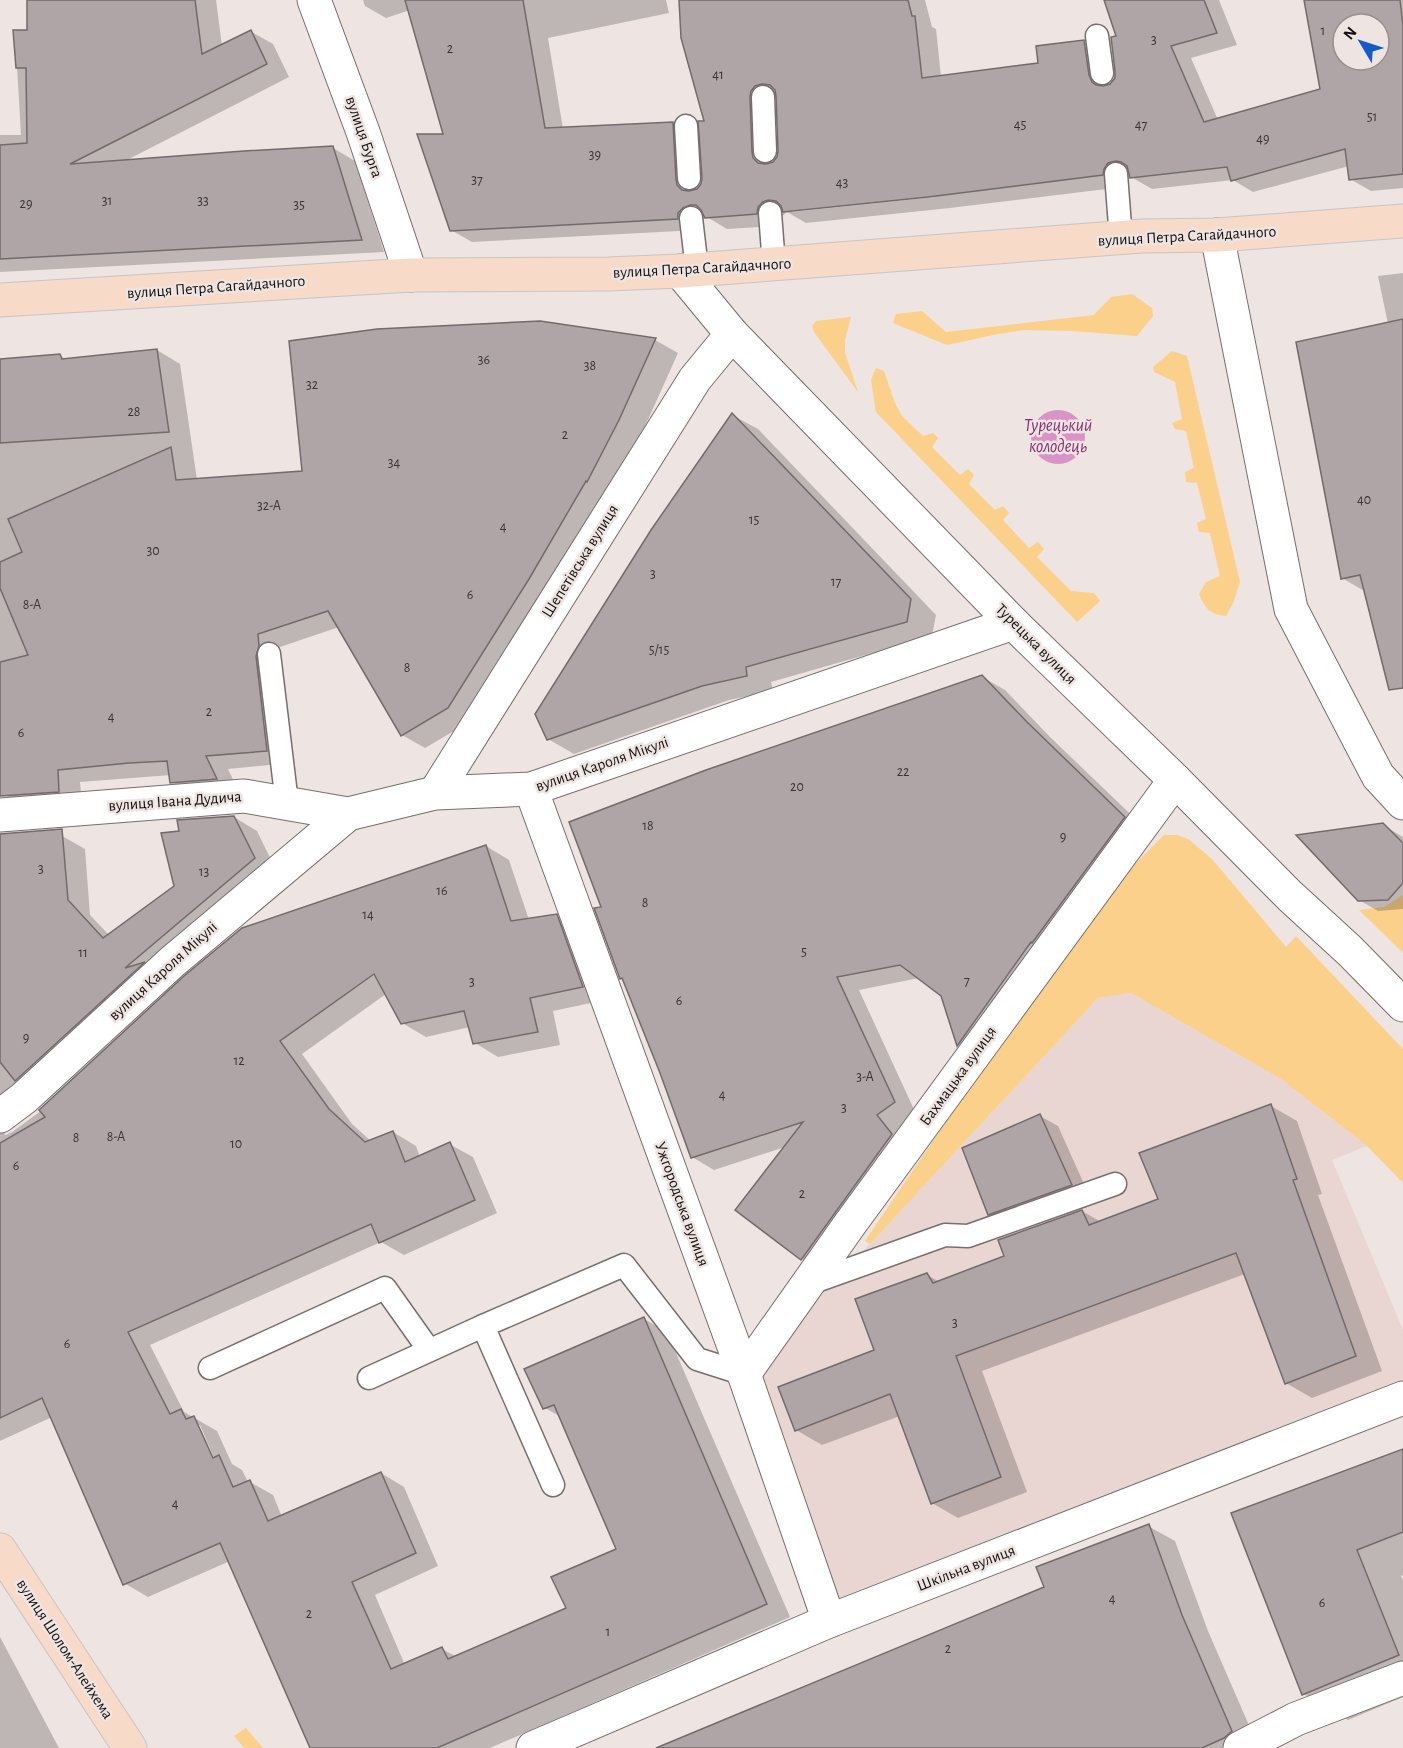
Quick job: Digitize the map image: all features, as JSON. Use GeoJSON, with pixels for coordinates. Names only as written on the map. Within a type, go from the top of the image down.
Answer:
{"type":"FeatureCollection","features":[{"type":"Feature","properties":{"kind":"main road","name":"вулиця Петра Сагайдачного"},"geometry":{"type":"LineString","coordinates":[[0,300],[411,275],[608,274],[689,270],[1142,236],[1217,235],[1403,221]]}},
{"type":"Feature","properties":{"kind":"main road","name":"вулиця Шолом-Алейхема"},"geometry":{"type":"LineString","coordinates":[[0,1550],[130,1748]]}},
{"type":"Feature","properties":{"kind":"street","name":"вулиця Бурга"},"geometry":{"type":"LineString","coordinates":[[314,0],[363,132],[411,275]]}},
{"type":"Feature","properties":{"kind":"street"},"geometry":{"type":"LineString","coordinates":[[1217,235],[1291,609],[1378,776],[1403,803]]}},
{"type":"Feature","properties":{"kind":"street","name":"Турецька вулиця"},"geometry":{"type":"LineString","coordinates":[[689,270],[732,334],[1013,623],[1403,1005]]}},
{"type":"Feature","properties":{"kind":"street","name":"Шепетівська вулиця"},"geometry":{"type":"LineString","coordinates":[[435,793],[695,379],[732,334]]}},
{"type":"Feature","properties":{"kind":"street","name":"вулиця Кароля Мікулі"},"geometry":{"type":"LineString","coordinates":[[0,1116],[24,1098],[172,962],[348,814],[435,793],[531,789],[1013,623]]}},
{"type":"Feature","properties":{"kind":"street","name":"Бахмацька вулиця"},"geometry":{"type":"LineString","coordinates":[[744,1374],[1175,780]]}},
{"type":"Feature","properties":{"kind":"street","name":"Ужгородська вулиця"},"geometry":{"type":"LineString","coordinates":[[531,789],[744,1374],[829,1621]]}},
{"type":"Feature","properties":{"kind":"street","name":"вулиця Івана Дудича"},"geometry":{"type":"LineString","coordinates":[[0,815],[244,796],[348,814]]}},
{"type":"Feature","properties":{"kind":"street","name":"Шкільна вулиця"},"geometry":{"type":"LineString","coordinates":[[533,1748],[829,1621],[1403,1398]]}},
{"type":"Feature","properties":{"kind":"street"},"geometry":{"type":"LineString","coordinates":[[1240,1748],[1296,1719],[1403,1678]]}},
{"type":"Feature","properties":{"kind":"lane"},"geometry":{"type":"LineString","coordinates":[[1097,36],[1102,73]]}},
{"type":"Feature","properties":{"kind":"lane"},"geometry":{"type":"LineString","coordinates":[[763,97],[765,151]]}},
{"type":"Feature","properties":{"kind":"lane"},"geometry":{"type":"LineString","coordinates":[[686,126],[689,178]]}},
{"type":"Feature","properties":{"kind":"lane"},"geometry":{"type":"LineString","coordinates":[[1116,174],[1121,239]]}},
{"type":"Feature","properties":{"kind":"lane"},"geometry":{"type":"LineString","coordinates":[[770,213],[774,265]]}},
{"type":"Feature","properties":{"kind":"lane"},"geometry":{"type":"LineString","coordinates":[[689,270],[691,218]]}},
{"type":"Feature","properties":{"kind":"lane"},"geometry":{"type":"LineString","coordinates":[[269,654],[287,803]]}},
{"type":"Feature","properties":{"kind":"lane"},"geometry":{"type":"LineString","coordinates":[[808,1284],[945,1235],[968,1236],[1115,1185]]}},
{"type":"Feature","properties":{"kind":"lane"},"geometry":{"type":"LineString","coordinates":[[369,1378],[624,1265],[697,1359],[744,1374]]}},
{"type":"Feature","properties":{"kind":"lane"},"geometry":{"type":"LineString","coordinates":[[210,1368],[386,1288],[429,1350]]}},
{"type":"Feature","properties":{"kind":"lane"},"geometry":{"type":"LineString","coordinates":[[483,1326],[553,1485]]}},
{"type":"Feature","properties":{"kind":"shaded area"},"geometry":{"type":"Polygon","coordinates":[[[1132,294],[1152,308],[1153,316],[1137,336],[1024,330],[947,345],[893,323],[896,314],[922,311],[946,332],[1094,315],[1111,297],[1132,294]]]}},
{"type":"Feature","properties":{"kind":"shaded area"},"geometry":{"type":"Polygon","coordinates":[[[851,317],[845,340],[845,353],[858,392],[812,326],[816,321],[851,317]]]}},
{"type":"Feature","properties":{"kind":"shaded area"},"geometry":{"type":"Polygon","coordinates":[[[1172,351],[1187,356],[1240,582],[1226,616],[1209,610],[1199,594],[1206,582],[1220,576],[1210,533],[1199,532],[1197,523],[1206,519],[1197,483],[1186,482],[1185,472],[1194,468],[1186,431],[1175,429],[1172,423],[1182,419],[1175,382],[1154,372],[1153,367],[1172,351]]]}},
{"type":"Feature","properties":{"kind":"shaded area"},"geometry":{"type":"Polygon","coordinates":[[[876,368],[884,371],[902,416],[923,436],[933,433],[938,438],[932,447],[960,475],[968,469],[974,475],[969,484],[995,510],[1003,506],[1009,513],[1003,520],[1029,548],[1038,542],[1044,549],[1037,557],[1071,591],[1094,593],[1100,601],[1077,622],[876,412],[871,380],[876,368]]]}},
{"type":"Feature","properties":{"kind":"shaded area"},"geometry":{"type":"Polygon","coordinates":[[[1164,835],[1177,835],[1188,839],[1212,859],[1286,947],[1296,936],[1403,1049],[1403,1183],[1367,1146],[1281,1079],[1131,993],[1098,998],[870,1244],[865,1241],[1090,909],[1164,835]]]}},
{"type":"Feature","properties":{"kind":"shaded area"},"geometry":{"type":"Polygon","coordinates":[[[1403,895],[1403,953],[1359,910],[1384,907],[1403,895]]]}},
{"type":"Feature","properties":{"kind":"shaded area"},"geometry":{"type":"Polygon","coordinates":[[[1131,993],[1281,1079],[1367,1146],[1332,1160],[1403,1330],[1403,1395],[827,1619],[723,1370],[846,1267],[870,1244],[1098,998],[1131,993]]]}},
{"type":"Feature","properties":{"kind":"shaded area"},"geometry":{"type":"Polygon","coordinates":[[[246,1728],[263,1748],[244,1748],[234,1736],[246,1728]]]}},
{"type":"Feature","properties":{"kind":"water","name":"Турецький колодець"},"geometry":{"type":"Polygon","coordinates":[[[1053,410],[1063,410],[1073,414],[1081,422],[1085,437],[1081,452],[1073,460],[1063,464],[1053,464],[1043,460],[1035,452],[1031,442],[1031,432],[1035,422],[1043,414],[1053,410]]]}},
{"type":"Feature","properties":{"kind":"building"},"geometry":{"type":"Polygon","coordinates":[[[27,0],[195,0],[202,54],[251,30],[267,64],[70,164],[333,146],[362,240],[0,259],[0,145],[27,143],[26,68],[16,68],[13,30],[27,30],[27,0]]]}},
{"type":"Feature","properties":{"kind":"building"},"geometry":{"type":"Polygon","coordinates":[[[405,0],[523,0],[545,128],[673,122],[677,185],[682,190],[689,191],[697,189],[701,184],[698,121],[704,121],[681,38],[679,0],[908,0],[912,16],[915,16],[922,78],[1038,63],[1036,46],[1084,40],[1089,75],[1092,82],[1103,86],[1110,84],[1115,78],[1111,37],[1116,36],[1104,0],[1204,0],[1217,33],[1171,46],[1204,122],[1320,89],[1304,0],[1400,0],[1403,26],[1403,174],[1349,180],[1345,149],[1231,181],[1227,167],[1130,178],[1127,166],[1116,161],[1108,163],[1103,175],[928,197],[783,212],[776,201],[768,200],[758,207],[757,214],[705,218],[696,205],[690,205],[678,213],[678,219],[450,231],[417,134],[443,134],[405,0]],[[770,85],[755,86],[750,97],[753,158],[758,163],[766,164],[773,162],[778,151],[776,96],[775,90],[770,85]]]}},
{"type":"Feature","properties":{"kind":"building"},"geometry":{"type":"Polygon","coordinates":[[[1403,319],[1403,688],[1389,690],[1360,575],[1341,579],[1296,342],[1403,319]]]}},
{"type":"Feature","properties":{"kind":"building"},"geometry":{"type":"Polygon","coordinates":[[[540,321],[656,338],[619,420],[587,482],[448,708],[401,736],[328,611],[258,634],[259,646],[256,656],[267,751],[206,756],[217,779],[170,783],[167,761],[129,763],[58,770],[59,792],[0,796],[0,662],[28,655],[0,588],[0,562],[22,552],[8,519],[171,447],[176,480],[302,471],[289,341],[377,329],[540,321]]]}},
{"type":"Feature","properties":{"kind":"building"},"geometry":{"type":"Polygon","coordinates":[[[157,349],[169,432],[0,443],[0,359],[60,354],[62,359],[157,349]]]}},
{"type":"Feature","properties":{"kind":"building"},"geometry":{"type":"Polygon","coordinates":[[[732,413],[911,599],[907,622],[746,667],[747,676],[702,686],[547,740],[535,714],[651,530],[732,413]]]}},
{"type":"Feature","properties":{"kind":"building"},"geometry":{"type":"Polygon","coordinates":[[[982,675],[1125,817],[1031,942],[957,1046],[941,996],[900,965],[837,977],[895,1102],[877,1115],[892,1134],[801,1260],[735,1210],[803,1122],[691,1158],[660,1073],[622,978],[620,979],[594,908],[601,907],[569,822],[706,770],[982,675]]]}},
{"type":"Feature","properties":{"kind":"building"},"geometry":{"type":"Polygon","coordinates":[[[234,816],[255,858],[125,968],[145,962],[15,1081],[0,1062],[0,834],[62,829],[68,900],[103,938],[174,886],[161,833],[179,831],[177,820],[234,816]]]}},
{"type":"Feature","properties":{"kind":"building"},"geometry":{"type":"Polygon","coordinates":[[[1383,823],[1403,843],[1403,883],[1388,900],[1358,901],[1296,835],[1383,823]]]}},
{"type":"Feature","properties":{"kind":"building"},"geometry":{"type":"Polygon","coordinates":[[[486,845],[511,921],[557,914],[583,987],[530,998],[538,1032],[473,1044],[464,1011],[401,1024],[374,974],[280,1041],[329,1109],[365,1142],[393,1131],[405,1162],[450,1142],[475,1200],[379,1243],[371,1224],[128,1332],[170,1414],[181,1409],[186,1419],[194,1416],[213,1458],[219,1455],[233,1487],[250,1480],[268,1521],[381,1472],[416,1553],[352,1582],[391,1669],[442,1647],[448,1659],[566,1608],[551,1577],[616,1549],[554,1405],[543,1409],[524,1369],[644,1317],[767,1604],[437,1748],[310,1748],[220,1543],[123,1585],[42,1398],[0,1418],[0,1143],[45,1117],[39,1110],[184,976],[242,928],[486,845]]]}},
{"type":"Feature","properties":{"kind":"building"},"geometry":{"type":"Polygon","coordinates":[[[1271,1104],[1297,1179],[1293,1180],[1356,1356],[1285,1384],[1236,1253],[956,1356],[1001,1477],[931,1504],[890,1394],[795,1431],[778,1387],[874,1350],[855,1299],[927,1273],[933,1283],[1004,1256],[998,1240],[1082,1210],[1089,1225],[1158,1199],[1139,1153],[1271,1104]]]}},
{"type":"Feature","properties":{"kind":"building"},"geometry":{"type":"Polygon","coordinates":[[[1040,1114],[1072,1185],[988,1215],[962,1148],[1040,1114]]]}},
{"type":"Feature","properties":{"kind":"building"},"geometry":{"type":"Polygon","coordinates":[[[1403,1449],[1403,1532],[1357,1550],[1399,1655],[1302,1695],[1231,1513],[1403,1449]]]}},
{"type":"Feature","properties":{"kind":"building"},"geometry":{"type":"Polygon","coordinates":[[[1149,1524],[1182,1615],[1232,1731],[1224,1738],[1202,1748],[656,1748],[1044,1587],[1036,1567],[1149,1524]]]}}]}
